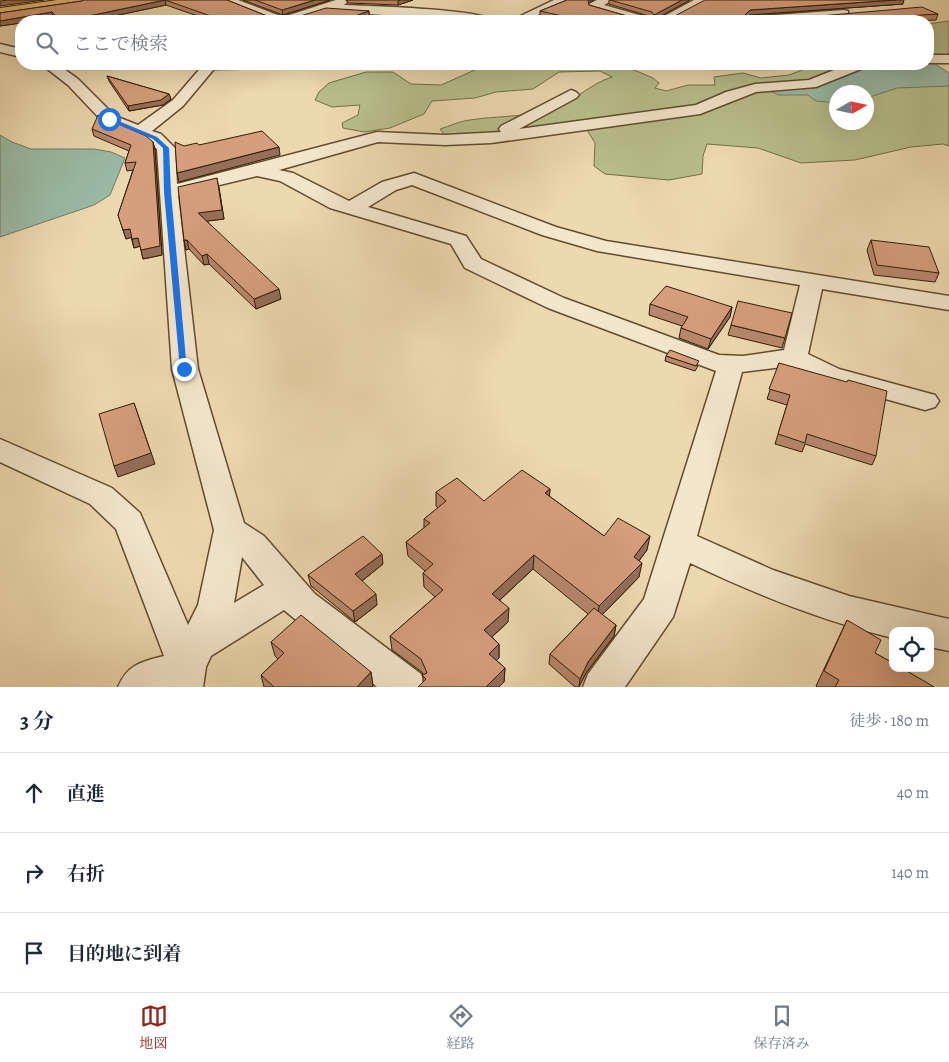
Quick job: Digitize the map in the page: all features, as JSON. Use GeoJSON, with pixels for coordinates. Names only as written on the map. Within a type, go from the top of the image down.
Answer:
{"type":"FeatureCollection","features":[{"type":"Feature","properties":{"kind":"main road"},"geometry":{"type":"LineString","coordinates":[[0,12],[83,0]]}},
{"type":"Feature","properties":{"kind":"street"},"geometry":{"type":"LineString","coordinates":[[227,0],[267,15]]}},
{"type":"Feature","properties":{"kind":"street"},"geometry":{"type":"LineString","coordinates":[[302,15],[345,0]]}},
{"type":"Feature","properties":{"kind":"street"},"geometry":{"type":"LineString","coordinates":[[530,15],[564,0]]}},
{"type":"Feature","properties":{"kind":"street"},"geometry":{"type":"LineString","coordinates":[[607,0],[593,6],[625,15]]}},
{"type":"Feature","properties":{"kind":"street"},"geometry":{"type":"LineString","coordinates":[[673,15],[703,0]]}},
{"type":"Feature","properties":{"kind":"street"},"geometry":{"type":"LineString","coordinates":[[298,5],[320,9],[453,15]]}},
{"type":"Feature","properties":{"kind":"street"},"geometry":{"type":"LineString","coordinates":[[0,48],[15,52]]}},
{"type":"Feature","properties":{"kind":"street"},"geometry":{"type":"LineString","coordinates":[[934,59],[949,59]]}},
{"type":"Feature","properties":{"kind":"street"},"geometry":{"type":"LineString","coordinates":[[57,70],[74,82],[109,119],[155,138],[166,148],[168,192],[184,369],[230,530],[216,606],[190,666]]}},
{"type":"Feature","properties":{"kind":"street"},"geometry":{"type":"LineString","coordinates":[[140,132],[178,103],[206,70]]}},
{"type":"Feature","properties":{"kind":"street"},"geometry":{"type":"LineString","coordinates":[[168,192],[255,171],[377,137],[445,140],[488,138],[700,109],[731,95],[755,88],[811,84],[846,70]]}},
{"type":"Feature","properties":{"kind":"street"},"geometry":{"type":"LineString","coordinates":[[488,138],[571,95]]}},
{"type":"Feature","properties":{"kind":"street"},"geometry":{"type":"LineString","coordinates":[[255,171],[286,177],[338,204],[459,240],[473,263],[556,303],[716,363],[742,364],[795,357],[830,375],[925,401]]}},
{"type":"Feature","properties":{"kind":"street"},"geometry":{"type":"LineString","coordinates":[[353,208],[377,190],[399,181],[414,179],[549,231],[604,247],[949,303]]}},
{"type":"Feature","properties":{"kind":"street"},"geometry":{"type":"LineString","coordinates":[[795,357],[812,281]]}},
{"type":"Feature","properties":{"kind":"street"},"geometry":{"type":"LineString","coordinates":[[602,687],[660,606],[731,364]]}},
{"type":"Feature","properties":{"kind":"street"},"geometry":{"type":"LineString","coordinates":[[0,450],[101,496],[129,522],[190,666]]}},
{"type":"Feature","properties":{"kind":"street"},"geometry":{"type":"LineString","coordinates":[[230,530],[252,546],[302,605],[407,687]]}},
{"type":"Feature","properties":{"kind":"street"},"geometry":{"type":"LineString","coordinates":[[679,543],[762,581],[849,612],[949,635]]}},
{"type":"Feature","properties":{"kind":"street"},"geometry":{"type":"LineString","coordinates":[[137,687],[146,679],[190,666],[288,589]]}},
{"type":"Feature","properties":{"kind":"shaded area"},"geometry":{"type":"Polygon","coordinates":[[[949,21],[949,55],[934,57],[934,23],[949,21]]]}},
{"type":"Feature","properties":{"kind":"shaded area"},"geometry":{"type":"Polygon","coordinates":[[[934,63],[949,73],[949,86],[897,88],[874,96],[874,85],[829,85],[829,102],[816,101],[808,95],[779,95],[765,89],[815,87],[857,70],[934,70],[934,63]]]}},
{"type":"Feature","properties":{"kind":"shaded area"},"geometry":{"type":"Polygon","coordinates":[[[475,70],[634,70],[653,78],[659,83],[655,88],[666,91],[688,85],[715,85],[714,77],[743,73],[761,78],[789,75],[802,70],[893,70],[815,90],[829,95],[829,130],[874,130],[874,92],[893,85],[949,83],[949,146],[943,144],[911,147],[855,160],[801,163],[758,148],[707,144],[703,156],[702,174],[669,180],[605,174],[594,166],[595,143],[582,122],[447,138],[440,129],[459,122],[528,114],[556,108],[596,84],[612,77],[600,71],[559,72],[533,89],[496,92],[475,98],[432,101],[424,114],[390,128],[364,132],[343,128],[342,123],[358,115],[360,105],[332,107],[315,100],[319,92],[329,83],[366,72],[393,72],[411,84],[441,85],[475,70]]]}},
{"type":"Feature","properties":{"kind":"shaded area"},"geometry":{"type":"Polygon","coordinates":[[[0,135],[31,149],[94,149],[111,152],[125,158],[110,195],[94,205],[0,237],[0,135]]]}},
{"type":"Feature","properties":{"kind":"building"},"geometry":{"type":"Polygon","coordinates":[[[165,0],[94,15],[55,15],[52,12],[35,15],[15,15],[15,18],[0,21],[0,13],[82,1],[165,0]]]}},
{"type":"Feature","properties":{"kind":"building"},"geometry":{"type":"Polygon","coordinates":[[[165,0],[227,0],[264,15],[208,15],[165,0]]]}},
{"type":"Feature","properties":{"kind":"building"},"geometry":{"type":"Polygon","coordinates":[[[255,0],[315,0],[282,10],[255,0]]]}},
{"type":"Feature","properties":{"kind":"building"},"geometry":{"type":"Polygon","coordinates":[[[567,0],[588,0],[589,5],[624,15],[558,15],[540,11],[567,0]]]}},
{"type":"Feature","properties":{"kind":"building"},"geometry":{"type":"Polygon","coordinates":[[[610,0],[682,0],[654,15],[652,12],[610,0]]]}},
{"type":"Feature","properties":{"kind":"building"},"geometry":{"type":"Polygon","coordinates":[[[705,0],[896,0],[750,10],[745,15],[677,15],[705,0]]]}},
{"type":"Feature","properties":{"kind":"building"},"geometry":{"type":"Polygon","coordinates":[[[922,7],[938,14],[922,15],[832,15],[922,7]]]}},
{"type":"Feature","properties":{"kind":"building"},"geometry":{"type":"Polygon","coordinates":[[[326,8],[369,11],[358,15],[304,15],[326,8]]]}},
{"type":"Feature","properties":{"kind":"building"},"geometry":{"type":"Polygon","coordinates":[[[107,76],[169,94],[161,100],[128,106],[107,76]]]}},
{"type":"Feature","properties":{"kind":"building"},"geometry":{"type":"Polygon","coordinates":[[[98,115],[146,136],[153,142],[160,246],[141,250],[138,238],[132,239],[130,229],[123,230],[118,215],[136,162],[125,163],[131,145],[92,129],[98,115]]]}},
{"type":"Feature","properties":{"kind":"building"},"geometry":{"type":"Polygon","coordinates":[[[262,131],[279,147],[177,173],[175,142],[184,146],[197,143],[199,145],[262,131]]]}},
{"type":"Feature","properties":{"kind":"building"},"geometry":{"type":"Polygon","coordinates":[[[217,178],[222,210],[198,213],[279,289],[254,299],[207,254],[202,256],[187,240],[184,240],[178,187],[217,178]]]}},
{"type":"Feature","properties":{"kind":"building"},"geometry":{"type":"Polygon","coordinates":[[[871,240],[929,247],[939,273],[877,265],[871,240]]]}},
{"type":"Feature","properties":{"kind":"building"},"geometry":{"type":"Polygon","coordinates":[[[666,286],[732,307],[711,339],[681,328],[688,317],[650,304],[666,286]]]}},
{"type":"Feature","properties":{"kind":"building"},"geometry":{"type":"Polygon","coordinates":[[[738,301],[792,313],[785,338],[731,325],[738,301]]]}},
{"type":"Feature","properties":{"kind":"building"},"geometry":{"type":"Polygon","coordinates":[[[670,350],[699,361],[696,366],[666,356],[670,350]]]}},
{"type":"Feature","properties":{"kind":"building"},"geometry":{"type":"Polygon","coordinates":[[[779,363],[887,391],[876,456],[807,434],[805,443],[778,434],[790,395],[769,389],[779,363]]]}},
{"type":"Feature","properties":{"kind":"building"},"geometry":{"type":"Polygon","coordinates":[[[134,403],[151,453],[114,466],[99,414],[134,403]]]}},
{"type":"Feature","properties":{"kind":"building"},"geometry":{"type":"Polygon","coordinates":[[[522,470],[550,489],[545,493],[604,536],[618,518],[650,536],[634,557],[642,563],[599,606],[534,555],[492,594],[509,608],[484,630],[499,644],[489,654],[505,668],[486,687],[418,687],[426,679],[422,675],[427,673],[421,659],[390,636],[443,590],[423,573],[433,564],[406,542],[430,523],[424,519],[446,501],[436,492],[457,478],[484,501],[522,470]]]}},
{"type":"Feature","properties":{"kind":"building"},"geometry":{"type":"Polygon","coordinates":[[[363,536],[382,554],[355,574],[376,594],[353,611],[308,575],[363,536]]]}},
{"type":"Feature","properties":{"kind":"building"},"geometry":{"type":"Polygon","coordinates":[[[594,608],[616,625],[588,662],[580,679],[550,654],[594,608]]]}},
{"type":"Feature","properties":{"kind":"building"},"geometry":{"type":"Polygon","coordinates":[[[301,615],[371,672],[357,687],[274,687],[261,675],[284,653],[271,642],[301,615]]]}},
{"type":"Feature","properties":{"kind":"building"},"geometry":{"type":"Polygon","coordinates":[[[847,620],[881,640],[875,653],[889,661],[889,672],[909,672],[934,687],[835,687],[839,680],[824,671],[847,620]]]}},
{"type":"Feature","properties":{"kind":"route"},"geometry":{"type":"LineString","coordinates":[[109,119],[155,138],[166,148],[168,192],[184,369]]}}]}
